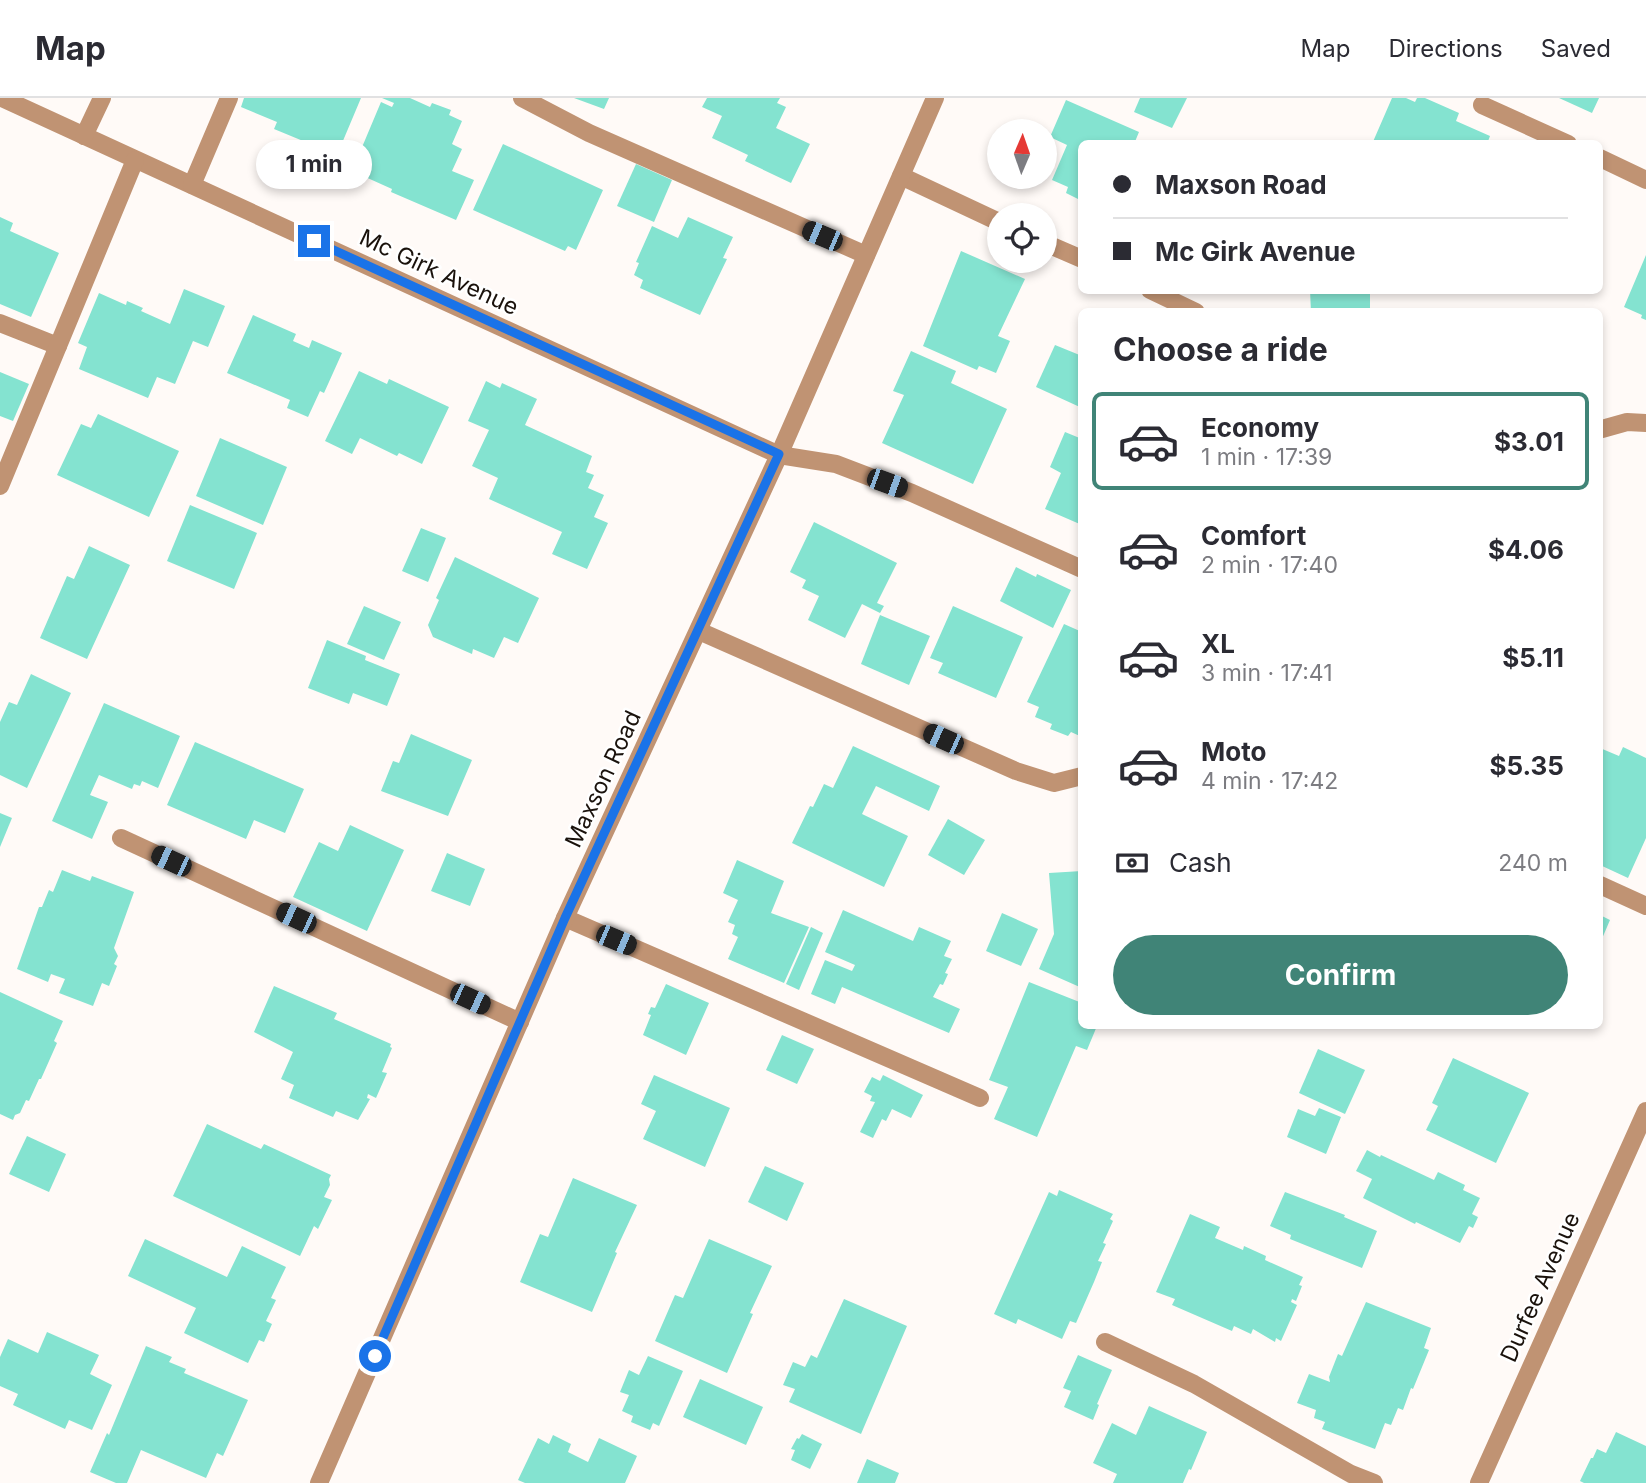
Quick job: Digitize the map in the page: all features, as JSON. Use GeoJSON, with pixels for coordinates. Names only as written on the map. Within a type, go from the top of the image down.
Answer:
{"type":"FeatureCollection","features":[{"type":"Feature","properties":{"kind":"street","name":"Mc Girk Avenue"},"geometry":{"type":"LineString","coordinates":[[2,98],[779,454],[836,464],[912,493],[1078,567]]}},
{"type":"Feature","properties":{"kind":"street"},"geometry":{"type":"LineString","coordinates":[[84,136],[102,98]]}},
{"type":"Feature","properties":{"kind":"street"},"geometry":{"type":"LineString","coordinates":[[192,185],[229,98]]}},
{"type":"Feature","properties":{"kind":"street"},"geometry":{"type":"LineString","coordinates":[[522,98],[589,133],[866,255]]}},
{"type":"Feature","properties":{"kind":"street","name":"Maxson Road"},"geometry":{"type":"LineString","coordinates":[[319,1483],[565,918],[699,631],[936,98]]}},
{"type":"Feature","properties":{"kind":"street"},"geometry":{"type":"LineString","coordinates":[[1482,104],[1559,140]]}},
{"type":"Feature","properties":{"kind":"street"},"geometry":{"type":"LineString","coordinates":[[0,485],[135,159]]}},
{"type":"Feature","properties":{"kind":"street"},"geometry":{"type":"LineString","coordinates":[[1603,159],[1646,180]]}},
{"type":"Feature","properties":{"kind":"street"},"geometry":{"type":"LineString","coordinates":[[901,176],[987,216]]}},
{"type":"Feature","properties":{"kind":"street"},"geometry":{"type":"LineString","coordinates":[[1057,248],[1078,257]]}},
{"type":"Feature","properties":{"kind":"street"},"geometry":{"type":"LineString","coordinates":[[1158,294],[1188,308]]}},
{"type":"Feature","properties":{"kind":"street"},"geometry":{"type":"LineString","coordinates":[[0,323],[58,346]]}},
{"type":"Feature","properties":{"kind":"street"},"geometry":{"type":"LineString","coordinates":[[1603,429],[1627,422],[1646,423]]}},
{"type":"Feature","properties":{"kind":"street"},"geometry":{"type":"LineString","coordinates":[[699,631],[1016,771],[1054,783],[1078,777]]}},
{"type":"Feature","properties":{"kind":"street"},"geometry":{"type":"LineString","coordinates":[[121,838],[520,1022]]}},
{"type":"Feature","properties":{"kind":"street"},"geometry":{"type":"LineString","coordinates":[[1603,886],[1646,906]]}},
{"type":"Feature","properties":{"kind":"street"},"geometry":{"type":"LineString","coordinates":[[565,918],[981,1098]]}},
{"type":"Feature","properties":{"kind":"street","name":"Durfee Avenue"},"geometry":{"type":"LineString","coordinates":[[1479,1483],[1646,1111]]}},
{"type":"Feature","properties":{"kind":"street"},"geometry":{"type":"LineString","coordinates":[[1105,1342],[1194,1384],[1351,1474],[1374,1483]]}},
{"type":"Feature","properties":{"kind":"building"},"geometry":{"type":"Polygon","coordinates":[[[244,98],[361,98],[337,155],[274,129],[277,122],[241,107],[244,98]]]}},
{"type":"Feature","properties":{"kind":"building"},"geometry":{"type":"Polygon","coordinates":[[[382,98],[410,98],[430,107],[432,103],[451,110],[449,115],[462,121],[452,144],[462,149],[452,171],[474,180],[456,220],[391,192],[392,189],[352,171],[381,102],[392,107],[394,103],[382,98]]]}},
{"type":"Feature","properties":{"kind":"building"},"geometry":{"type":"Polygon","coordinates":[[[574,98],[609,98],[604,109],[574,98]]]}},
{"type":"Feature","properties":{"kind":"building"},"geometry":{"type":"Polygon","coordinates":[[[707,98],[780,98],[777,103],[786,107],[776,128],[810,144],[791,183],[745,161],[748,155],[712,138],[722,116],[702,107],[707,98]]]}},
{"type":"Feature","properties":{"kind":"building"},"geometry":{"type":"Polygon","coordinates":[[[1140,98],[1187,98],[1172,128],[1134,112],[1140,98]]]}},
{"type":"Feature","properties":{"kind":"building"},"geometry":{"type":"Polygon","coordinates":[[[1392,98],[1406,98],[1415,102],[1417,98],[1425,98],[1459,113],[1456,121],[1490,136],[1488,140],[1374,140],[1392,98]]]}},
{"type":"Feature","properties":{"kind":"building"},"geometry":{"type":"Polygon","coordinates":[[[1559,98],[1599,98],[1592,113],[1559,98]]]}},
{"type":"Feature","properties":{"kind":"building"},"geometry":{"type":"Polygon","coordinates":[[[1066,100],[1139,132],[1136,140],[1078,140],[1078,199],[1066,193],[1068,187],[1057,182],[1057,168],[1067,145],[1057,140],[1057,121],[1066,100]]]}},
{"type":"Feature","properties":{"kind":"building"},"geometry":{"type":"Polygon","coordinates":[[[503,144],[603,190],[576,250],[568,246],[565,251],[473,210],[503,144]]]}},
{"type":"Feature","properties":{"kind":"building"},"geometry":{"type":"Polygon","coordinates":[[[636,164],[672,180],[654,222],[617,206],[636,164]]]}},
{"type":"Feature","properties":{"kind":"building"},"geometry":{"type":"Polygon","coordinates":[[[0,217],[13,223],[10,231],[59,253],[31,317],[0,304],[0,217]]]}},
{"type":"Feature","properties":{"kind":"building"},"geometry":{"type":"Polygon","coordinates":[[[688,217],[733,237],[723,258],[727,259],[700,315],[640,288],[643,280],[634,275],[639,263],[636,262],[652,226],[678,238],[688,217]]]}},
{"type":"Feature","properties":{"kind":"building"},"geometry":{"type":"Polygon","coordinates":[[[961,251],[987,262],[987,273],[1011,273],[1025,279],[998,336],[1010,341],[996,373],[979,366],[977,370],[923,346],[961,251]]]}},
{"type":"Feature","properties":{"kind":"building"},"geometry":{"type":"Polygon","coordinates":[[[1646,255],[1646,320],[1641,318],[1642,315],[1624,307],[1646,255]]]}},
{"type":"Feature","properties":{"kind":"building"},"geometry":{"type":"Polygon","coordinates":[[[184,289],[225,306],[208,347],[193,341],[175,384],[157,377],[148,398],[79,369],[87,347],[78,343],[99,293],[126,305],[127,301],[143,308],[141,311],[170,324],[184,289]]]}},
{"type":"Feature","properties":{"kind":"building"},"geometry":{"type":"Polygon","coordinates":[[[1310,294],[1370,294],[1370,308],[1311,308],[1310,294]]]}},
{"type":"Feature","properties":{"kind":"building"},"geometry":{"type":"Polygon","coordinates":[[[253,315],[296,334],[293,341],[309,348],[312,340],[342,353],[324,393],[320,391],[308,417],[287,408],[290,400],[227,373],[253,315]]]}},
{"type":"Feature","properties":{"kind":"building"},"geometry":{"type":"Polygon","coordinates":[[[1055,345],[1078,354],[1078,406],[1036,387],[1055,345]]]}},
{"type":"Feature","properties":{"kind":"building"},"geometry":{"type":"Polygon","coordinates":[[[911,351],[956,371],[951,383],[1007,409],[973,484],[882,443],[904,395],[893,391],[911,351]]]}},
{"type":"Feature","properties":{"kind":"building"},"geometry":{"type":"Polygon","coordinates":[[[359,371],[387,384],[389,379],[449,407],[422,464],[399,453],[397,456],[360,438],[352,454],[325,441],[359,371]]]}},
{"type":"Feature","properties":{"kind":"building"},"geometry":{"type":"Polygon","coordinates":[[[0,372],[29,384],[13,421],[0,416],[0,372]]]}},
{"type":"Feature","properties":{"kind":"building"},"geometry":{"type":"Polygon","coordinates":[[[486,381],[500,388],[502,383],[537,399],[525,425],[592,456],[586,472],[594,475],[588,488],[604,495],[594,517],[608,523],[587,569],[552,554],[562,532],[489,499],[498,478],[472,466],[489,430],[468,421],[486,381]]]}},
{"type":"Feature","properties":{"kind":"building"},"geometry":{"type":"Polygon","coordinates":[[[98,414],[179,451],[149,517],[57,475],[81,424],[91,428],[98,414]]]}},
{"type":"Feature","properties":{"kind":"building"},"geometry":{"type":"Polygon","coordinates":[[[1065,432],[1078,437],[1078,523],[1045,509],[1061,473],[1050,467],[1065,432]]]}},
{"type":"Feature","properties":{"kind":"building"},"geometry":{"type":"Polygon","coordinates":[[[220,438],[287,467],[263,525],[196,496],[220,438]]]}},
{"type":"Feature","properties":{"kind":"building"},"geometry":{"type":"Polygon","coordinates":[[[190,505],[257,533],[234,589],[167,561],[190,505]]]}},
{"type":"Feature","properties":{"kind":"building"},"geometry":{"type":"Polygon","coordinates":[[[814,522],[897,563],[877,603],[884,606],[880,613],[862,604],[845,638],[808,620],[819,596],[802,588],[806,580],[790,572],[814,522]]]}},
{"type":"Feature","properties":{"kind":"building"},"geometry":{"type":"Polygon","coordinates":[[[421,528],[446,538],[428,582],[402,571],[421,528]]]}},
{"type":"Feature","properties":{"kind":"building"},"geometry":{"type":"Polygon","coordinates":[[[89,546],[130,565],[87,659],[40,638],[67,576],[74,579],[89,546]]]}},
{"type":"Feature","properties":{"kind":"building"},"geometry":{"type":"Polygon","coordinates":[[[455,557],[539,598],[518,643],[504,637],[494,658],[473,649],[472,654],[433,637],[428,625],[439,600],[436,598],[455,557]]]}},
{"type":"Feature","properties":{"kind":"building"},"geometry":{"type":"Polygon","coordinates":[[[1016,567],[1071,590],[1053,628],[1000,601],[1016,567]]]}},
{"type":"Feature","properties":{"kind":"building"},"geometry":{"type":"Polygon","coordinates":[[[364,606],[401,622],[384,660],[347,644],[364,606]]]}},
{"type":"Feature","properties":{"kind":"building"},"geometry":{"type":"Polygon","coordinates":[[[953,606],[1023,637],[996,698],[938,673],[943,663],[930,658],[953,606]]]}},
{"type":"Feature","properties":{"kind":"building"},"geometry":{"type":"Polygon","coordinates":[[[880,615],[930,636],[909,685],[861,664],[880,615]]]}},
{"type":"Feature","properties":{"kind":"building"},"geometry":{"type":"Polygon","coordinates":[[[1064,624],[1078,630],[1078,735],[1071,732],[1068,736],[1050,729],[1052,724],[1035,717],[1039,707],[1027,702],[1064,624]]]}},
{"type":"Feature","properties":{"kind":"building"},"geometry":{"type":"Polygon","coordinates":[[[327,640],[400,674],[387,706],[353,693],[349,704],[308,688],[327,640]]]}},
{"type":"Feature","properties":{"kind":"building"},"geometry":{"type":"Polygon","coordinates":[[[31,674],[71,693],[27,788],[0,775],[0,722],[9,702],[17,705],[31,674]]]}},
{"type":"Feature","properties":{"kind":"building"},"geometry":{"type":"Polygon","coordinates":[[[104,703],[180,736],[158,788],[142,781],[140,786],[134,784],[132,789],[99,775],[90,795],[108,802],[92,839],[52,821],[104,703]]]}},
{"type":"Feature","properties":{"kind":"building"},"geometry":{"type":"Polygon","coordinates":[[[411,734],[472,760],[448,816],[381,791],[393,761],[399,763],[411,734]]]}},
{"type":"Feature","properties":{"kind":"building"},"geometry":{"type":"Polygon","coordinates":[[[195,742],[304,789],[285,833],[254,820],[246,839],[167,805],[195,742]]]}},
{"type":"Feature","properties":{"kind":"building"},"geometry":{"type":"Polygon","coordinates":[[[853,746],[940,786],[929,811],[876,786],[862,814],[908,836],[884,887],[792,843],[824,784],[833,788],[853,746]]]}},
{"type":"Feature","properties":{"kind":"building"},"geometry":{"type":"Polygon","coordinates":[[[1623,747],[1646,758],[1646,838],[1628,878],[1603,866],[1603,749],[1619,756],[1623,747]]]}},
{"type":"Feature","properties":{"kind":"building"},"geometry":{"type":"Polygon","coordinates":[[[0,813],[12,818],[0,847],[0,813]]]}},
{"type":"Feature","properties":{"kind":"building"},"geometry":{"type":"Polygon","coordinates":[[[948,819],[985,840],[964,875],[928,855],[948,819]]]}},
{"type":"Feature","properties":{"kind":"building"},"geometry":{"type":"Polygon","coordinates":[[[350,825],[404,850],[367,931],[293,897],[319,842],[338,851],[350,825]]]}},
{"type":"Feature","properties":{"kind":"building"},"geometry":{"type":"Polygon","coordinates":[[[447,853],[485,869],[470,906],[431,891],[447,853]]]}},
{"type":"Feature","properties":{"kind":"building"},"geometry":{"type":"Polygon","coordinates":[[[737,860],[784,881],[771,913],[809,927],[784,983],[728,959],[738,937],[732,934],[735,925],[728,922],[738,900],[723,893],[737,860]]]}},
{"type":"Feature","properties":{"kind":"building"},"geometry":{"type":"Polygon","coordinates":[[[62,870],[90,881],[92,876],[134,892],[114,948],[118,956],[114,964],[117,966],[109,986],[102,983],[93,1006],[59,993],[65,979],[51,974],[48,982],[17,969],[39,907],[42,907],[49,890],[53,892],[62,870]]]}},
{"type":"Feature","properties":{"kind":"building"},"geometry":{"type":"Polygon","coordinates":[[[1078,871],[1078,986],[1039,969],[1054,934],[1049,873],[1078,871]]]}},
{"type":"Feature","properties":{"kind":"building"},"geometry":{"type":"Polygon","coordinates":[[[843,910],[913,941],[919,927],[951,941],[944,956],[952,959],[945,973],[948,974],[933,997],[960,1009],[949,1033],[842,987],[835,1004],[811,994],[825,960],[852,971],[855,965],[825,952],[843,910]]]}},
{"type":"Feature","properties":{"kind":"building"},"geometry":{"type":"Polygon","coordinates":[[[1002,913],[1038,929],[1021,966],[986,951],[1002,913]]]}},
{"type":"Feature","properties":{"kind":"building"},"geometry":{"type":"Polygon","coordinates":[[[1603,916],[1610,920],[1603,936],[1603,916]]]}},
{"type":"Feature","properties":{"kind":"building"},"geometry":{"type":"Polygon","coordinates":[[[811,927],[823,933],[799,990],[786,984],[811,927]]]}},
{"type":"Feature","properties":{"kind":"building"},"geometry":{"type":"Polygon","coordinates":[[[1029,982],[1078,1001],[1078,1029],[1096,1029],[1087,1050],[1076,1046],[1037,1137],[994,1119],[1008,1087],[989,1080],[1029,982]]]}},
{"type":"Feature","properties":{"kind":"building"},"geometry":{"type":"Polygon","coordinates":[[[666,984],[709,1003],[686,1055],[643,1035],[651,1015],[648,1014],[651,1007],[655,1008],[666,984]]]}},
{"type":"Feature","properties":{"kind":"building"},"geometry":{"type":"Polygon","coordinates":[[[274,986],[337,1013],[334,1019],[391,1044],[392,1048],[382,1072],[387,1073],[376,1098],[368,1094],[367,1098],[370,1099],[358,1120],[336,1111],[333,1117],[289,1098],[294,1085],[281,1079],[293,1052],[254,1032],[274,986]]]}},
{"type":"Feature","properties":{"kind":"building"},"geometry":{"type":"Polygon","coordinates":[[[0,992],[63,1021],[54,1041],[57,1043],[41,1079],[29,1101],[26,1100],[13,1120],[0,1114],[0,992]]]}},
{"type":"Feature","properties":{"kind":"building"},"geometry":{"type":"Polygon","coordinates":[[[782,1035],[814,1049],[797,1084],[766,1070],[782,1035]]]}},
{"type":"Feature","properties":{"kind":"building"},"geometry":{"type":"Polygon","coordinates":[[[1318,1049],[1365,1070],[1345,1114],[1299,1093],[1318,1049]]]}},
{"type":"Feature","properties":{"kind":"building"},"geometry":{"type":"Polygon","coordinates":[[[1453,1058],[1529,1093],[1496,1163],[1426,1130],[1438,1106],[1432,1103],[1453,1058]]]}},
{"type":"Feature","properties":{"kind":"building"},"geometry":{"type":"Polygon","coordinates":[[[654,1075],[730,1108],[705,1167],[643,1139],[656,1111],[641,1104],[654,1075]]]}},
{"type":"Feature","properties":{"kind":"building"},"geometry":{"type":"Polygon","coordinates":[[[883,1075],[923,1095],[911,1118],[892,1109],[886,1121],[882,1119],[873,1138],[860,1132],[875,1102],[870,1101],[872,1096],[864,1092],[872,1077],[880,1081],[883,1075]]]}},
{"type":"Feature","properties":{"kind":"building"},"geometry":{"type":"Polygon","coordinates":[[[1319,1108],[1341,1117],[1326,1154],[1287,1137],[1298,1109],[1315,1116],[1319,1108]]]}},
{"type":"Feature","properties":{"kind":"building"},"geometry":{"type":"Polygon","coordinates":[[[207,1124],[261,1149],[264,1144],[331,1175],[324,1197],[332,1200],[318,1229],[314,1226],[300,1256],[173,1196],[207,1124]]]}},
{"type":"Feature","properties":{"kind":"building"},"geometry":{"type":"Polygon","coordinates":[[[27,1136],[66,1154],[49,1192],[9,1174],[27,1136]]]}},
{"type":"Feature","properties":{"kind":"building"},"geometry":{"type":"Polygon","coordinates":[[[1367,1150],[1434,1180],[1438,1172],[1465,1185],[1463,1190],[1480,1198],[1472,1214],[1478,1217],[1473,1228],[1469,1226],[1460,1243],[1363,1198],[1372,1179],[1356,1171],[1367,1150]]]}},
{"type":"Feature","properties":{"kind":"building"},"geometry":{"type":"Polygon","coordinates":[[[765,1166],[804,1183],[787,1221],[748,1202],[765,1166]]]}},
{"type":"Feature","properties":{"kind":"building"},"geometry":{"type":"Polygon","coordinates":[[[573,1178],[637,1205],[592,1312],[520,1282],[540,1234],[548,1237],[573,1178]]]}},
{"type":"Feature","properties":{"kind":"building"},"geometry":{"type":"Polygon","coordinates":[[[1059,1190],[1113,1214],[1110,1219],[1113,1221],[1103,1243],[1106,1244],[1098,1261],[1102,1262],[1094,1282],[1076,1323],[1070,1321],[1062,1339],[1018,1319],[1016,1324],[994,1314],[1049,1192],[1057,1196],[1059,1190]]]}},
{"type":"Feature","properties":{"kind":"building"},"geometry":{"type":"Polygon","coordinates":[[[1285,1192],[1345,1215],[1344,1217],[1377,1231],[1362,1268],[1290,1239],[1291,1235],[1270,1226],[1285,1192]]]}},
{"type":"Feature","properties":{"kind":"building"},"geometry":{"type":"Polygon","coordinates":[[[1190,1214],[1220,1227],[1215,1238],[1243,1250],[1244,1246],[1266,1256],[1265,1260],[1303,1277],[1296,1301],[1292,1299],[1291,1302],[1297,1305],[1281,1341],[1276,1338],[1275,1342],[1253,1329],[1251,1334],[1234,1326],[1232,1331],[1172,1305],[1175,1299],[1156,1292],[1190,1214]]]}},
{"type":"Feature","properties":{"kind":"building"},"geometry":{"type":"Polygon","coordinates":[[[145,1239],[227,1277],[242,1246],[286,1267],[271,1298],[276,1300],[266,1321],[272,1324],[264,1342],[259,1340],[248,1363],[184,1333],[196,1308],[128,1276],[145,1239]]]}},
{"type":"Feature","properties":{"kind":"building"},"geometry":{"type":"Polygon","coordinates":[[[709,1239],[772,1266],[727,1373],[655,1341],[675,1295],[683,1298],[709,1239]]]}},
{"type":"Feature","properties":{"kind":"building"},"geometry":{"type":"Polygon","coordinates":[[[844,1299],[907,1326],[861,1434],[789,1402],[795,1389],[783,1385],[793,1362],[805,1367],[811,1355],[817,1358],[844,1299]]]}},
{"type":"Feature","properties":{"kind":"building"},"geometry":{"type":"Polygon","coordinates":[[[1366,1302],[1431,1328],[1424,1348],[1429,1350],[1413,1389],[1411,1388],[1403,1410],[1398,1408],[1391,1425],[1385,1423],[1375,1449],[1322,1429],[1325,1422],[1314,1418],[1316,1410],[1297,1403],[1309,1374],[1330,1382],[1329,1377],[1338,1354],[1342,1356],[1366,1302]]]}},
{"type":"Feature","properties":{"kind":"building"},"geometry":{"type":"Polygon","coordinates":[[[47,1332],[99,1355],[90,1374],[112,1385],[92,1430],[69,1420],[65,1429],[13,1405],[18,1394],[0,1386],[0,1357],[8,1339],[38,1353],[47,1332]]]}},
{"type":"Feature","properties":{"kind":"building"},"geometry":{"type":"Polygon","coordinates":[[[146,1346],[172,1357],[169,1362],[186,1369],[184,1373],[248,1400],[223,1456],[217,1453],[206,1478],[141,1450],[127,1483],[116,1483],[90,1472],[107,1433],[109,1435],[146,1346]]]}},
{"type":"Feature","properties":{"kind":"building"},"geometry":{"type":"Polygon","coordinates":[[[1078,1355],[1112,1370],[1093,1420],[1064,1407],[1071,1391],[1063,1388],[1078,1355]]]}},
{"type":"Feature","properties":{"kind":"building"},"geometry":{"type":"Polygon","coordinates":[[[648,1356],[683,1371],[659,1426],[653,1423],[650,1430],[631,1422],[633,1416],[622,1411],[629,1395],[620,1392],[629,1370],[639,1375],[648,1356]]]}},
{"type":"Feature","properties":{"kind":"building"},"geometry":{"type":"Polygon","coordinates":[[[700,1379],[763,1407],[746,1445],[683,1417],[700,1379]]]}},
{"type":"Feature","properties":{"kind":"building"},"geometry":{"type":"Polygon","coordinates":[[[1149,1406],[1207,1432],[1191,1470],[1189,1469],[1183,1483],[1113,1483],[1117,1474],[1093,1463],[1112,1423],[1136,1435],[1149,1406]]]}},
{"type":"Feature","properties":{"kind":"building"},"geometry":{"type":"Polygon","coordinates":[[[1616,1432],[1646,1446],[1646,1483],[1580,1481],[1597,1449],[1606,1453],[1616,1432]]]}},
{"type":"Feature","properties":{"kind":"building"},"geometry":{"type":"Polygon","coordinates":[[[802,1434],[822,1444],[810,1469],[791,1460],[795,1450],[791,1449],[802,1434]]]}},
{"type":"Feature","properties":{"kind":"building"},"geometry":{"type":"Polygon","coordinates":[[[553,1435],[571,1444],[568,1452],[588,1462],[599,1438],[637,1456],[625,1483],[525,1483],[518,1480],[538,1438],[549,1444],[553,1435]]]}},
{"type":"Feature","properties":{"kind":"building"},"geometry":{"type":"Polygon","coordinates":[[[867,1459],[899,1473],[895,1483],[857,1483],[867,1459]]]}},
{"type":"Feature","properties":{"kind":"route"},"geometry":{"type":"LineString","coordinates":[[314,241],[779,454],[565,918],[375,1356]]}}]}
